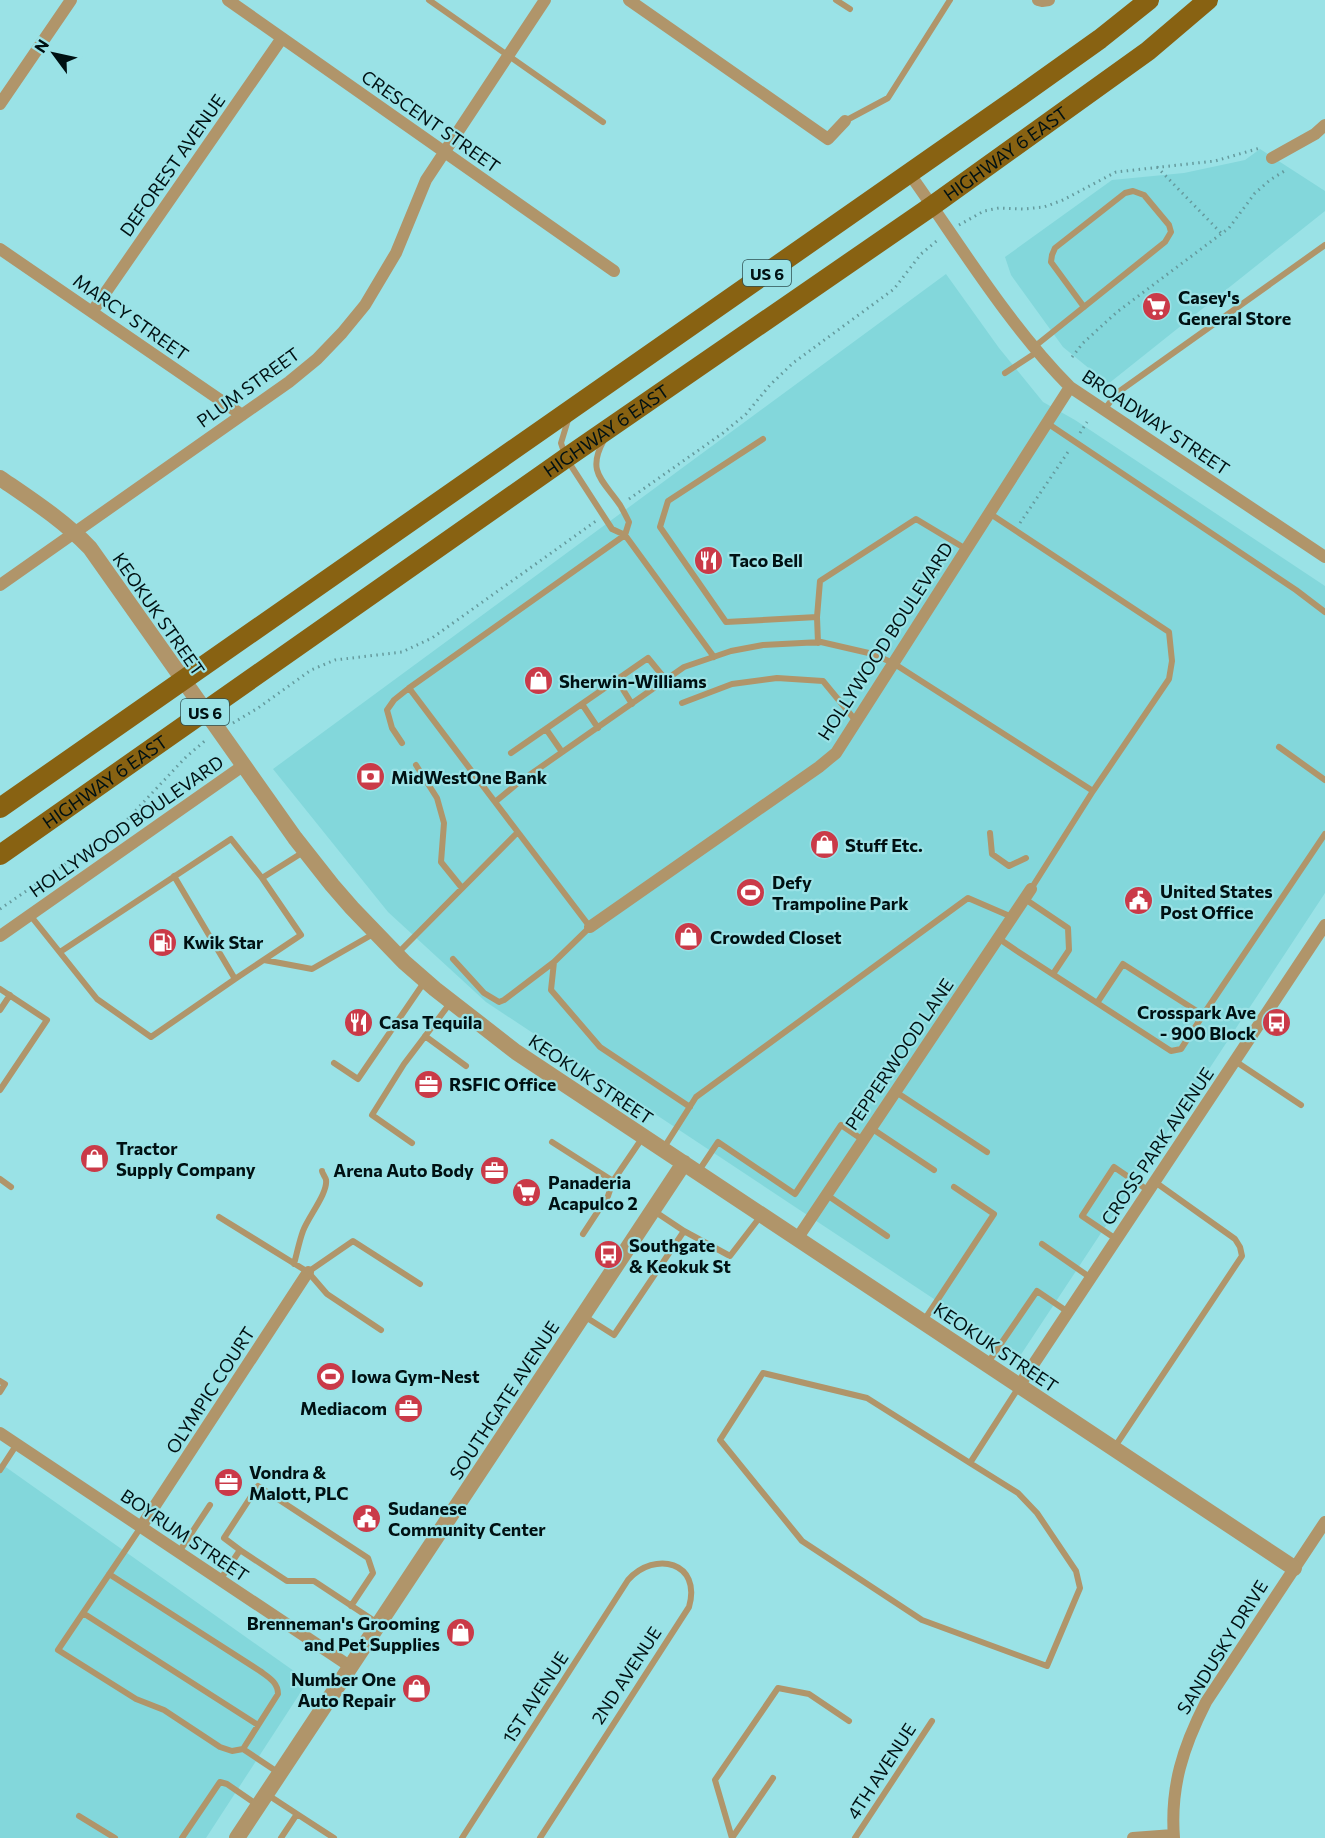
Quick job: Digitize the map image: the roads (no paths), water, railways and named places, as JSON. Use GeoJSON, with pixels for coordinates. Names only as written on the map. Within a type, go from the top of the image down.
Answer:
{"type":"FeatureCollection","features":[{"type":"Feature","properties":{"kind":"main road","name":"HIGHWAY 6 EAST"},"geometry":{"type":"LineString","coordinates":[[0,808],[909,173],[1091,45],[1149,0]]}},
{"type":"Feature","properties":{"kind":"main road","name":"HIGHWAY 6 EAST"},"geometry":{"type":"LineString","coordinates":[[0,855],[566,458],[933,206],[1148,51],[1208,0]]}},
{"type":"Feature","properties":{"kind":"street"},"geometry":{"type":"LineString","coordinates":[[0,104],[71,0]]}},
{"type":"Feature","properties":{"kind":"street","name":"CRESCENT STREET"},"geometry":{"type":"LineString","coordinates":[[228,0],[614,271]]}},
{"type":"Feature","properties":{"kind":"street","name":"PLUM STREET"},"geometry":{"type":"LineString","coordinates":[[0,585],[289,382],[342,333],[365,305],[396,253],[426,180],[545,0]]}},
{"type":"Feature","properties":{"kind":"street"},"geometry":{"type":"LineString","coordinates":[[629,0],[828,139],[845,121]]}},
{"type":"Feature","properties":{"kind":"street","name":"DEFOREST AVENUE"},"geometry":{"type":"LineString","coordinates":[[92,312],[282,38]]}},
{"type":"Feature","properties":{"kind":"street"},"geometry":{"type":"LineString","coordinates":[[1272,158],[1315,134],[1325,125]]}},
{"type":"Feature","properties":{"kind":"street","name":"BROADWAY STREET"},"geometry":{"type":"LineString","coordinates":[[909,173],[1035,350],[1070,387],[1325,557]]}},
{"type":"Feature","properties":{"kind":"street","name":"MARCY STREET"},"geometry":{"type":"LineString","coordinates":[[0,249],[242,415]]}},
{"type":"Feature","properties":{"kind":"street","name":"HOLLYWOOD BOULEVARD"},"geometry":{"type":"LineString","coordinates":[[590,927],[836,753],[1070,387]]}},
{"type":"Feature","properties":{"kind":"street","name":"KEOKUK STREET"},"geometry":{"type":"LineString","coordinates":[[0,478],[55,515],[90,548],[305,850],[352,908],[426,981],[516,1052],[1294,1568]]}},
{"type":"Feature","properties":{"kind":"street","name":"HOLLYWOOD BOULEVARD"},"geometry":{"type":"LineString","coordinates":[[0,936],[244,765]]}},
{"type":"Feature","properties":{"kind":"street","name":"PEPPERWOOD LANE"},"geometry":{"type":"LineString","coordinates":[[796,1239],[1027,894]]}},
{"type":"Feature","properties":{"kind":"street","name":"CROSS PARK AVENUE"},"geometry":{"type":"LineString","coordinates":[[1020,1386],[1325,925]]}},
{"type":"Feature","properties":{"kind":"street","name":"SOUTHGATE AVENUE"},"geometry":{"type":"LineString","coordinates":[[237,1838],[653,1210],[691,1168]]}},
{"type":"Feature","properties":{"kind":"street","name":"OLYMPIC COURT"},"geometry":{"type":"LineString","coordinates":[[141,1527],[308,1272]]}},
{"type":"Feature","properties":{"kind":"street","name":"BOYRUM STREET"},"geometry":{"type":"LineString","coordinates":[[0,1433],[351,1667]]}},
{"type":"Feature","properties":{"kind":"street","name":"SANDUSKY DRIVE"},"geometry":{"type":"LineString","coordinates":[[1173,1837],[1176,1781],[1191,1730],[1206,1702],[1325,1522]]}},
{"type":"Feature","properties":{"kind":"street"},"geometry":{"type":"LineString","coordinates":[[1133,1838],[1173,1837]]}},
{"type":"Feature","properties":{"kind":"lane"},"geometry":{"type":"LineString","coordinates":[[429,0],[603,122]]}},
{"type":"Feature","properties":{"kind":"lane"},"geometry":{"type":"LineString","coordinates":[[836,0],[850,9]]}},
{"type":"Feature","properties":{"kind":"lane"},"geometry":{"type":"LineString","coordinates":[[845,121],[888,98],[950,0]]}},
{"type":"Feature","properties":{"kind":"lane"},"geometry":{"type":"LineString","coordinates":[[1005,373],[1165,242],[1170,232],[1169,225],[1144,195],[1133,191],[1125,194],[1055,248],[1051,262],[1084,307]]}},
{"type":"Feature","properties":{"kind":"lane"},"geometry":{"type":"LineString","coordinates":[[1104,410],[1118,393],[1325,245]]}},
{"type":"Feature","properties":{"kind":"lane"},"geometry":{"type":"LineString","coordinates":[[572,409],[561,443],[566,458],[612,530],[625,535],[714,657]]}},
{"type":"Feature","properties":{"kind":"lane"},"geometry":{"type":"LineString","coordinates":[[1047,423],[1296,590],[1325,612]]}},
{"type":"Feature","properties":{"kind":"lane"},"geometry":{"type":"LineString","coordinates":[[402,743],[392,728],[387,710],[394,700],[625,535],[629,522],[620,505],[597,475],[595,460],[599,448],[612,427]]}},
{"type":"Feature","properties":{"kind":"lane"},"geometry":{"type":"LineString","coordinates":[[764,440],[668,501],[660,527],[726,622],[817,617]]}},
{"type":"Feature","properties":{"kind":"lane"},"geometry":{"type":"LineString","coordinates":[[989,513],[1169,632],[1172,661],[1169,679],[1027,894],[1068,928],[1069,950],[1053,974]]}},
{"type":"Feature","properties":{"kind":"lane"},"geometry":{"type":"LineString","coordinates":[[818,643],[817,617],[820,581],[916,519],[966,549]]}},
{"type":"Feature","properties":{"kind":"lane"},"geometry":{"type":"LineString","coordinates":[[495,802],[518,783],[684,667],[731,651],[763,645],[818,643],[873,654],[893,663],[1094,791]]}},
{"type":"Feature","properties":{"kind":"lane"},"geometry":{"type":"LineString","coordinates":[[511,753],[648,658],[666,680]]}},
{"type":"Feature","properties":{"kind":"lane"},"geometry":{"type":"LineString","coordinates":[[682,703],[732,684],[777,678],[823,681],[856,721]]}},
{"type":"Feature","properties":{"kind":"lane"},"geometry":{"type":"LineString","coordinates":[[617,680],[632,704]]}},
{"type":"Feature","properties":{"kind":"lane"},"geometry":{"type":"LineString","coordinates":[[409,688],[590,927],[554,962],[499,1002],[484,993],[453,959]]}},
{"type":"Feature","properties":{"kind":"lane"},"geometry":{"type":"LineString","coordinates":[[582,705],[598,728]]}},
{"type":"Feature","properties":{"kind":"lane"},"geometry":{"type":"LineString","coordinates":[[546,729],[562,752]]}},
{"type":"Feature","properties":{"kind":"lane"},"geometry":{"type":"LineString","coordinates":[[1279,747],[1325,780]]}},
{"type":"Feature","properties":{"kind":"lane"},"geometry":{"type":"LineString","coordinates":[[416,765],[437,798],[444,823],[441,862],[462,888]]}},
{"type":"Feature","properties":{"kind":"lane"},"geometry":{"type":"LineString","coordinates":[[397,954],[517,833]]}},
{"type":"Feature","properties":{"kind":"lane"},"geometry":{"type":"LineString","coordinates":[[990,833],[992,854],[1009,866],[1026,858]]}},
{"type":"Feature","properties":{"kind":"lane"},"geometry":{"type":"LineString","coordinates":[[998,938],[1171,1051],[1181,1049],[1325,834]]}},
{"type":"Feature","properties":{"kind":"lane"},"geometry":{"type":"LineString","coordinates":[[30,915],[97,999],[151,1037],[301,935],[231,838],[60,952]]}},
{"type":"Feature","properties":{"kind":"lane"},"geometry":{"type":"LineString","coordinates":[[262,878],[305,850]]}},
{"type":"Feature","properties":{"kind":"lane"},"geometry":{"type":"LineString","coordinates":[[174,876],[235,979]]}},
{"type":"Feature","properties":{"kind":"lane"},"geometry":{"type":"LineString","coordinates":[[662,1149],[696,1097],[968,898],[1012,917]]}},
{"type":"Feature","properties":{"kind":"lane"},"geometry":{"type":"LineString","coordinates":[[263,960],[312,969],[376,933]]}},
{"type":"Feature","properties":{"kind":"lane"},"geometry":{"type":"LineString","coordinates":[[554,962],[551,990],[600,1047],[690,1107]]}},
{"type":"Feature","properties":{"kind":"lane"},"geometry":{"type":"LineString","coordinates":[[1097,1003],[1123,964],[1203,1015]]}},
{"type":"Feature","properties":{"kind":"lane"},"geometry":{"type":"LineString","coordinates":[[334,1063],[358,1079],[426,981]]}},
{"type":"Feature","properties":{"kind":"lane"},"geometry":{"type":"LineString","coordinates":[[0,988],[47,1020],[0,1090]]}},
{"type":"Feature","properties":{"kind":"lane"},"geometry":{"type":"LineString","coordinates":[[0,1010],[10,995]]}},
{"type":"Feature","properties":{"kind":"lane"},"geometry":{"type":"LineString","coordinates":[[412,1143],[372,1115],[404,1064],[452,1002]]}},
{"type":"Feature","properties":{"kind":"lane"},"geometry":{"type":"LineString","coordinates":[[425,1036],[466,1066]]}},
{"type":"Feature","properties":{"kind":"lane"},"geometry":{"type":"LineString","coordinates":[[1235,1061],[1301,1105]]}},
{"type":"Feature","properties":{"kind":"lane"},"geometry":{"type":"LineString","coordinates":[[895,1092],[987,1152]]}},
{"type":"Feature","properties":{"kind":"lane"},"geometry":{"type":"LineString","coordinates":[[691,1168],[718,1142],[795,1194],[842,1125],[862,1140]]}},
{"type":"Feature","properties":{"kind":"lane"},"geometry":{"type":"LineString","coordinates":[[870,1128],[934,1170]]}},
{"type":"Feature","properties":{"kind":"lane"},"geometry":{"type":"LineString","coordinates":[[583,1234],[608,1196],[613,1182],[644,1137]]}},
{"type":"Feature","properties":{"kind":"lane"},"geometry":{"type":"LineString","coordinates":[[552,1142],[613,1182]]}},
{"type":"Feature","properties":{"kind":"lane"},"geometry":{"type":"LineString","coordinates":[[1113,1448],[1242,1256],[1235,1239],[1152,1186],[1114,1167],[1082,1216],[1117,1240]]}},
{"type":"Feature","properties":{"kind":"lane"},"geometry":{"type":"LineString","coordinates":[[294,1264],[302,1233],[325,1188],[326,1179],[322,1172]]}},
{"type":"Feature","properties":{"kind":"lane"},"geometry":{"type":"LineString","coordinates":[[0,1179],[11,1187]]}},
{"type":"Feature","properties":{"kind":"lane"},"geometry":{"type":"LineString","coordinates":[[922,1322],[994,1214],[954,1187]]}},
{"type":"Feature","properties":{"kind":"lane"},"geometry":{"type":"LineString","coordinates":[[826,1194],[887,1236]]}},
{"type":"Feature","properties":{"kind":"lane"},"geometry":{"type":"LineString","coordinates":[[653,1210],[730,1256],[761,1215]]}},
{"type":"Feature","properties":{"kind":"lane"},"geometry":{"type":"LineString","coordinates":[[219,1217],[308,1272],[327,1294],[381,1330]]}},
{"type":"Feature","properties":{"kind":"lane"},"geometry":{"type":"LineString","coordinates":[[583,1316],[614,1335],[684,1230]]}},
{"type":"Feature","properties":{"kind":"lane"},"geometry":{"type":"LineString","coordinates":[[308,1272],[353,1242],[420,1284]]}},
{"type":"Feature","properties":{"kind":"lane"},"geometry":{"type":"LineString","coordinates":[[1042,1244],[1091,1278]]}},
{"type":"Feature","properties":{"kind":"lane"},"geometry":{"type":"LineString","coordinates":[[987,1365],[1037,1291],[1068,1312]]}},
{"type":"Feature","properties":{"kind":"lane"},"geometry":{"type":"LineString","coordinates":[[763,1373],[867,1398],[970,1463],[1018,1493],[1036,1513],[1076,1570],[1080,1588],[1047,1666],[921,1620],[802,1541],[720,1440],[763,1373]]}},
{"type":"Feature","properties":{"kind":"lane"},"geometry":{"type":"LineString","coordinates":[[0,1381],[5,1384],[0,1392]]}},
{"type":"Feature","properties":{"kind":"lane"},"geometry":{"type":"LineString","coordinates":[[970,1463],[1020,1386]]}},
{"type":"Feature","properties":{"kind":"lane"},"geometry":{"type":"LineString","coordinates":[[0,1470],[17,1444]]}},
{"type":"Feature","properties":{"kind":"lane"},"geometry":{"type":"LineString","coordinates":[[351,1606],[373,1573],[368,1558],[258,1486],[224,1538],[287,1581],[314,1581],[351,1606],[379,1624]]}},
{"type":"Feature","properties":{"kind":"lane"},"geometry":{"type":"LineString","coordinates":[[179,1553],[210,1505]]}},
{"type":"Feature","properties":{"kind":"lane"},"geometry":{"type":"LineString","coordinates":[[141,1527],[58,1650],[135,1699],[164,1710],[220,1747],[232,1751],[243,1749],[280,1773]]}},
{"type":"Feature","properties":{"kind":"lane"},"geometry":{"type":"LineString","coordinates":[[220,1580],[240,1550]]}},
{"type":"Feature","properties":{"kind":"lane","name":"2ND AVENUE"},"geometry":{"type":"LineString","coordinates":[[540,1838],[689,1606],[692,1596],[691,1585],[687,1575],[679,1567],[668,1563],[656,1563],[644,1566],[634,1573]]}},
{"type":"Feature","properties":{"kind":"lane","name":"1ST AVENUE"},"geometry":{"type":"LineString","coordinates":[[462,1838],[634,1573]]}},
{"type":"Feature","properties":{"kind":"lane"},"geometry":{"type":"LineString","coordinates":[[109,1574],[260,1671],[278,1688],[278,1694],[243,1749]]}},
{"type":"Feature","properties":{"kind":"lane"},"geometry":{"type":"LineString","coordinates":[[83,1612],[258,1725]]}},
{"type":"Feature","properties":{"kind":"lane"},"geometry":{"type":"LineString","coordinates":[[732,1838],[715,1780],[778,1688],[809,1694],[849,1721]]}},
{"type":"Feature","properties":{"kind":"lane","name":"4TH AVENUE"},"geometry":{"type":"LineString","coordinates":[[855,1838],[932,1721]]}},
{"type":"Feature","properties":{"kind":"lane"},"geometry":{"type":"LineString","coordinates":[[732,1838],[773,1778]]}},
{"type":"Feature","properties":{"kind":"lane"},"geometry":{"type":"LineString","coordinates":[[182,1838],[220,1782],[297,1814],[334,1838]]}},
{"type":"Feature","properties":{"kind":"lane"},"geometry":{"type":"LineString","coordinates":[[281,1838],[297,1814]]}},
{"type":"Feature","properties":{"kind":"lane"},"geometry":{"type":"LineString","coordinates":[[80,1816],[115,1838]]}},
{"type":"Feature","properties":{"kind":"place","name":"Casey's General Store"},"geometry":{"type":"Point","coordinates":[1157,307]}},
{"type":"Feature","properties":{"kind":"place","name":"Taco Bell"},"geometry":{"type":"Point","coordinates":[708,560]}},
{"type":"Feature","properties":{"kind":"place","name":"Sherwin-Williams"},"geometry":{"type":"Point","coordinates":[538,681]}},
{"type":"Feature","properties":{"kind":"place","name":"MidWestOne Bank"},"geometry":{"type":"Point","coordinates":[370,777]}},
{"type":"Feature","properties":{"kind":"place","name":"Stuff Etc."},"geometry":{"type":"Point","coordinates":[824,845]}},
{"type":"Feature","properties":{"kind":"place","name":"Defy Trampoline Park"},"geometry":{"type":"Point","coordinates":[751,892]}},
{"type":"Feature","properties":{"kind":"place","name":"United States Post Office"},"geometry":{"type":"Point","coordinates":[1139,901]}},
{"type":"Feature","properties":{"kind":"place","name":"Crowded Closet"},"geometry":{"type":"Point","coordinates":[689,937]}},
{"type":"Feature","properties":{"kind":"place","name":"Kwik Star"},"geometry":{"type":"Point","coordinates":[162,942]}},
{"type":"Feature","properties":{"kind":"place","name":"Casa Tequila"},"geometry":{"type":"Point","coordinates":[358,1022]}},
{"type":"Feature","properties":{"kind":"place","name":"Crosspark Ave - 900 Block"},"geometry":{"type":"Point","coordinates":[1277,1022]}},
{"type":"Feature","properties":{"kind":"place","name":"RSFIC Office"},"geometry":{"type":"Point","coordinates":[428,1084]}},
{"type":"Feature","properties":{"kind":"place","name":"Tractor Supply Company"},"geometry":{"type":"Point","coordinates":[95,1158]}},
{"type":"Feature","properties":{"kind":"place","name":"Arena Auto Body"},"geometry":{"type":"Point","coordinates":[495,1170]}},
{"type":"Feature","properties":{"kind":"place","name":"Panaderia Acapulco 2"},"geometry":{"type":"Point","coordinates":[527,1192]}},
{"type":"Feature","properties":{"kind":"place","name":"Southgate & Keokuk St"},"geometry":{"type":"Point","coordinates":[608,1255]}},
{"type":"Feature","properties":{"kind":"place","name":"Iowa Gym-Nest"},"geometry":{"type":"Point","coordinates":[330,1376]}},
{"type":"Feature","properties":{"kind":"place","name":"Mediacom"},"geometry":{"type":"Point","coordinates":[408,1408]}},
{"type":"Feature","properties":{"kind":"place","name":"Vondra & Malott, PLC"},"geometry":{"type":"Point","coordinates":[228,1482]}},
{"type":"Feature","properties":{"kind":"place","name":"Sudanese Community Center"},"geometry":{"type":"Point","coordinates":[367,1518]}},
{"type":"Feature","properties":{"kind":"place","name":"Brenneman's Grooming and Pet Supplies"},"geometry":{"type":"Point","coordinates":[461,1633]}},
{"type":"Feature","properties":{"kind":"place","name":"Number One Auto Repair"},"geometry":{"type":"Point","coordinates":[417,1689]}}]}
